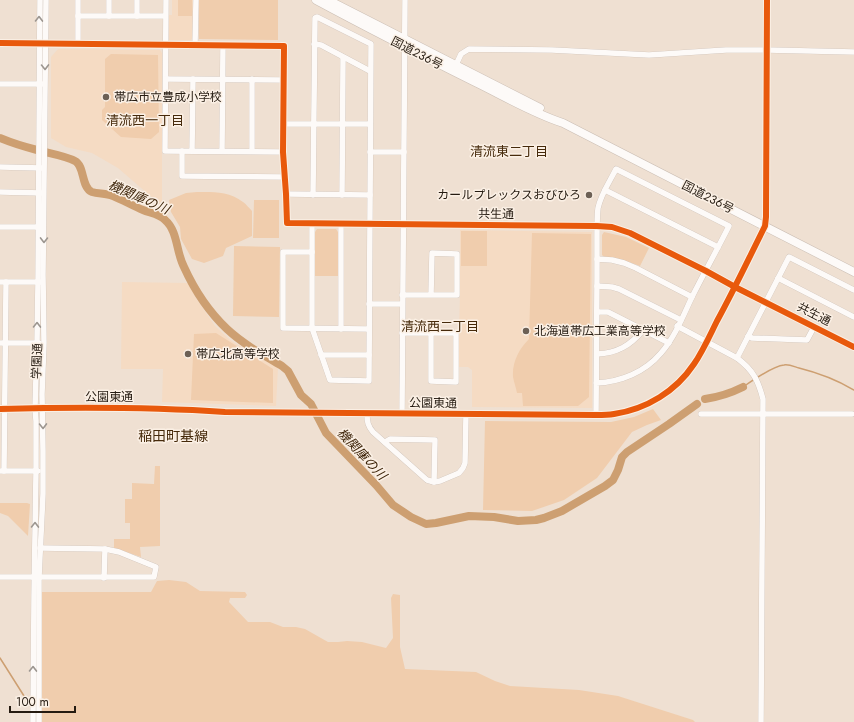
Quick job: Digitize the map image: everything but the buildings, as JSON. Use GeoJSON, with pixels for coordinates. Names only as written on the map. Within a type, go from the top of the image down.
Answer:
{"type":"FeatureCollection","features":[{"type":"Feature","properties":{"kind":"highway","name":"国道236号"},"geometry":{"type":"LineString","coordinates":[[316,0],[405,42]]}},
{"type":"Feature","properties":{"kind":"highway","name":"国道236号"},"geometry":{"type":"LineString","coordinates":[[328,0],[541,115],[563,122],[854,272]]}},
{"type":"Feature","properties":{"kind":"street","name":"学園通"},"geometry":{"type":"LineString","coordinates":[[40,0],[39,84],[42,144]]}},
{"type":"Feature","properties":{"kind":"street","name":"学園通"},"geometry":{"type":"LineString","coordinates":[[33,722],[37,577],[40,548],[43,471],[42,408],[44,343],[41,282],[41,158],[46,84],[46,0]]}},
{"type":"Feature","properties":{"kind":"street"},"geometry":{"type":"LineString","coordinates":[[78,0],[78,44]]}},
{"type":"Feature","properties":{"kind":"street"},"geometry":{"type":"LineString","coordinates":[[108,16],[109,0]]}},
{"type":"Feature","properties":{"kind":"street"},"geometry":{"type":"LineString","coordinates":[[137,0],[137,16]]}},
{"type":"Feature","properties":{"kind":"street"},"geometry":{"type":"LineString","coordinates":[[166,0],[165,150],[283,152]]}},
{"type":"Feature","properties":{"kind":"street"},"geometry":{"type":"LineString","coordinates":[[195,45],[196,0]]}},
{"type":"Feature","properties":{"kind":"street"},"geometry":{"type":"LineString","coordinates":[[402,414],[405,0]]}},
{"type":"Feature","properties":{"kind":"street"},"geometry":{"type":"LineString","coordinates":[[765,226],[767,0]]}},
{"type":"Feature","properties":{"kind":"street"},"geometry":{"type":"LineString","coordinates":[[78,16],[165,16]]}},
{"type":"Feature","properties":{"kind":"street"},"geometry":{"type":"LineString","coordinates":[[312,224],[312,328],[330,380],[369,381],[368,329],[371,44],[317,16],[315,18],[314,44],[313,195]]}},
{"type":"Feature","properties":{"kind":"street"},"geometry":{"type":"LineString","coordinates":[[0,43],[223,46],[222,151]]}},
{"type":"Feature","properties":{"kind":"street"},"geometry":{"type":"LineString","coordinates":[[314,44],[320,45],[370,71]]}},
{"type":"Feature","properties":{"kind":"street","name":"共生通"},"geometry":{"type":"LineString","coordinates":[[223,46],[284,46],[283,152],[287,223],[597,226],[612,228],[630,233],[854,347]]}},
{"type":"Feature","properties":{"kind":"street"},"geometry":{"type":"LineString","coordinates":[[454,68],[460,54],[469,49],[552,50],[649,55],[726,50],[854,52]]}},
{"type":"Feature","properties":{"kind":"street"},"geometry":{"type":"LineString","coordinates":[[342,195],[343,58]]}},
{"type":"Feature","properties":{"kind":"street"},"geometry":{"type":"LineString","coordinates":[[166,79],[283,80]]}},
{"type":"Feature","properties":{"kind":"street"},"geometry":{"type":"LineString","coordinates":[[192,151],[193,79]]}},
{"type":"Feature","properties":{"kind":"street"},"geometry":{"type":"LineString","coordinates":[[252,80],[252,151]]}},
{"type":"Feature","properties":{"kind":"street"},"geometry":{"type":"LineString","coordinates":[[0,84],[46,84]]}},
{"type":"Feature","properties":{"kind":"street"},"geometry":{"type":"LineString","coordinates":[[283,124],[370,124]]}},
{"type":"Feature","properties":{"kind":"street"},"geometry":{"type":"LineString","coordinates":[[182,151],[182,176],[285,176]]}},
{"type":"Feature","properties":{"kind":"street"},"geometry":{"type":"LineString","coordinates":[[370,152],[404,152]]}},
{"type":"Feature","properties":{"kind":"street"},"geometry":{"type":"LineString","coordinates":[[0,167],[41,168]]}},
{"type":"Feature","properties":{"kind":"street"},"geometry":{"type":"LineString","coordinates":[[596,383],[621,379],[634,374],[661,353],[669,343],[729,226],[616,169],[600,200],[598,209],[597,226],[597,312],[596,354],[596,383],[596,415]]}},
{"type":"Feature","properties":{"kind":"street"},"geometry":{"type":"LineString","coordinates":[[605,190],[718,247]]}},
{"type":"Feature","properties":{"kind":"street"},"geometry":{"type":"LineString","coordinates":[[0,192],[41,193]]}},
{"type":"Feature","properties":{"kind":"street"},"geometry":{"type":"LineString","coordinates":[[286,194],[370,195]]}},
{"type":"Feature","properties":{"kind":"street"},"geometry":{"type":"LineString","coordinates":[[340,329],[341,224]]}},
{"type":"Feature","properties":{"kind":"street"},"geometry":{"type":"LineString","coordinates":[[0,226],[41,227]]}},
{"type":"Feature","properties":{"kind":"street","name":"公園東通"},"geometry":{"type":"LineString","coordinates":[[2,408],[129,408],[185,409],[225,412],[367,414],[596,415],[614,414],[631,410],[663,396],[686,375],[695,363],[765,226]]}},
{"type":"Feature","properties":{"kind":"street"},"geometry":{"type":"LineString","coordinates":[[312,252],[283,252],[283,328],[368,329]]}},
{"type":"Feature","properties":{"kind":"street"},"geometry":{"type":"LineString","coordinates":[[402,295],[431,295],[457,295],[458,254],[432,253],[431,295]]}},
{"type":"Feature","properties":{"kind":"street"},"geometry":{"type":"LineString","coordinates":[[737,358],[789,257],[854,290]]}},
{"type":"Feature","properties":{"kind":"street"},"geometry":{"type":"LineString","coordinates":[[597,260],[612,260],[624,263],[692,297]]}},
{"type":"Feature","properties":{"kind":"street"},"geometry":{"type":"LineString","coordinates":[[778,278],[854,317]]}},
{"type":"Feature","properties":{"kind":"street"},"geometry":{"type":"LineString","coordinates":[[41,282],[3,282],[2,471],[43,471]]}},
{"type":"Feature","properties":{"kind":"street","name":"学園通"},"geometry":{"type":"LineString","coordinates":[[39,722],[35,408],[41,282]]}},
{"type":"Feature","properties":{"kind":"street"},"geometry":{"type":"LineString","coordinates":[[597,286],[619,289],[681,320]]}},
{"type":"Feature","properties":{"kind":"street"},"geometry":{"type":"LineString","coordinates":[[369,304],[402,304]]}},
{"type":"Feature","properties":{"kind":"street"},"geometry":{"type":"LineString","coordinates":[[597,312],[608,312],[669,343]]}},
{"type":"Feature","properties":{"kind":"street"},"geometry":{"type":"LineString","coordinates":[[677,326],[737,358],[745,364],[751,371],[760,387],[763,399],[761,722]]}},
{"type":"Feature","properties":{"kind":"street"},"geometry":{"type":"LineString","coordinates":[[748,336],[752,338],[807,340],[814,327]]}},
{"type":"Feature","properties":{"kind":"street"},"geometry":{"type":"LineString","coordinates":[[596,354],[612,352],[620,349],[637,337],[643,330]]}},
{"type":"Feature","properties":{"kind":"street"},"geometry":{"type":"LineString","coordinates":[[402,333],[431,333],[456,334],[456,382],[431,381],[431,333]]}},
{"type":"Feature","properties":{"kind":"street"},"geometry":{"type":"LineString","coordinates":[[3,343],[44,343]]}},
{"type":"Feature","properties":{"kind":"street"},"geometry":{"type":"LineString","coordinates":[[321,355],[369,355]]}},
{"type":"Feature","properties":{"kind":"street"},"geometry":{"type":"LineString","coordinates":[[367,414],[369,428],[427,480],[434,482],[459,473],[463,468],[465,463],[466,414]]}},
{"type":"Feature","properties":{"kind":"street"},"geometry":{"type":"LineString","coordinates":[[701,414],[852,414]]}},
{"type":"Feature","properties":{"kind":"street"},"geometry":{"type":"LineString","coordinates":[[385,442],[390,439],[435,440],[434,482]]}},
{"type":"Feature","properties":{"kind":"street"},"geometry":{"type":"LineString","coordinates":[[0,576],[104,578],[154,577],[156,567],[119,552],[105,549],[40,548]]}},
{"type":"Feature","properties":{"kind":"street"},"geometry":{"type":"LineString","coordinates":[[104,578],[105,549]]}},
{"type":"Feature","properties":{"kind":"shaded area"},"geometry":{"type":"Polygon","coordinates":[[[172,0],[193,0],[193,37],[191,40],[168,40],[168,15],[172,15],[172,0]]]}},
{"type":"Feature","properties":{"kind":"shaded area"},"geometry":{"type":"Polygon","coordinates":[[[178,0],[192,0],[192,16],[178,16],[178,0]]]}},
{"type":"Feature","properties":{"kind":"shaded area"},"geometry":{"type":"Polygon","coordinates":[[[199,0],[278,0],[278,40],[199,39],[199,0]]]}},
{"type":"Feature","properties":{"kind":"shaded area","name":"帯広市立豊成小学校"},"geometry":{"type":"Polygon","coordinates":[[[58,49],[160,50],[162,53],[162,206],[118,168],[92,153],[66,147],[51,138],[51,57],[58,49]]]}},
{"type":"Feature","properties":{"kind":"shaded area"},"geometry":{"type":"Polygon","coordinates":[[[111,54],[158,55],[159,132],[151,139],[121,137],[102,120],[102,110],[105,107],[105,59],[111,54]]]}},
{"type":"Feature","properties":{"kind":"shaded area"},"geometry":{"type":"Polygon","coordinates":[[[197,192],[227,194],[238,198],[252,211],[252,236],[226,248],[223,256],[204,263],[192,259],[181,239],[180,227],[171,212],[169,200],[186,193],[197,192]]]}},
{"type":"Feature","properties":{"kind":"shaded area"},"geometry":{"type":"Polygon","coordinates":[[[254,200],[279,200],[279,238],[253,238],[254,200]]]}},
{"type":"Feature","properties":{"kind":"shaded area"},"geometry":{"type":"Polygon","coordinates":[[[317,229],[336,229],[338,232],[338,276],[315,276],[315,232],[317,229]]]}},
{"type":"Feature","properties":{"kind":"shaded area","name":"北海道帯広工業高等学校"},"geometry":{"type":"Polygon","coordinates":[[[460,230],[592,232],[592,408],[472,407],[472,370],[468,367],[458,367],[460,230]]]}},
{"type":"Feature","properties":{"kind":"shaded area"},"geometry":{"type":"Polygon","coordinates":[[[461,231],[487,231],[487,266],[461,266],[461,231]]]}},
{"type":"Feature","properties":{"kind":"shaded area"},"geometry":{"type":"Polygon","coordinates":[[[604,232],[626,237],[649,248],[640,266],[623,260],[604,257],[602,255],[602,235],[604,232]]]}},
{"type":"Feature","properties":{"kind":"shaded area"},"geometry":{"type":"Polygon","coordinates":[[[532,233],[591,234],[589,397],[578,406],[523,406],[522,393],[517,393],[513,377],[515,361],[519,351],[529,339],[532,233]]]}},
{"type":"Feature","properties":{"kind":"shaded area"},"geometry":{"type":"Polygon","coordinates":[[[234,246],[280,247],[279,317],[233,316],[234,246]]]}},
{"type":"Feature","properties":{"kind":"shaded area","name":"帯広北高等学校"},"geometry":{"type":"Polygon","coordinates":[[[122,282],[188,283],[196,298],[215,326],[230,340],[278,368],[276,406],[162,402],[163,369],[121,369],[122,282]]]}},
{"type":"Feature","properties":{"kind":"shaded area"},"geometry":{"type":"Polygon","coordinates":[[[216,333],[273,369],[273,403],[191,400],[194,334],[216,333]]]}},
{"type":"Feature","properties":{"kind":"shaded area"},"geometry":{"type":"Polygon","coordinates":[[[653,409],[661,420],[632,432],[597,478],[564,500],[532,511],[483,510],[485,421],[611,422],[634,417],[653,409]]]}},
{"type":"Feature","properties":{"kind":"shaded area"},"geometry":{"type":"Polygon","coordinates":[[[155,466],[160,466],[160,546],[140,547],[141,557],[114,548],[114,539],[130,539],[130,523],[125,523],[125,499],[132,499],[132,483],[154,484],[155,466]]]}},
{"type":"Feature","properties":{"kind":"shaded area"},"geometry":{"type":"Polygon","coordinates":[[[0,503],[30,504],[28,536],[8,516],[0,513],[0,503]]]}},
{"type":"Feature","properties":{"kind":"shaded area"},"geometry":{"type":"Polygon","coordinates":[[[169,580],[186,582],[200,591],[245,592],[247,595],[245,598],[230,598],[229,602],[248,622],[270,622],[283,627],[305,629],[328,642],[362,642],[386,648],[393,638],[391,598],[393,594],[400,595],[400,647],[405,669],[476,672],[510,686],[579,690],[618,696],[693,720],[695,722],[41,722],[42,592],[151,592],[157,581],[169,580]]]}},
{"type":"Feature","properties":{"kind":"waterway","name":"機関庫の川"},"geometry":{"type":"LineString","coordinates":[[0,138],[9,142],[71,159],[80,167],[84,182],[92,192],[108,194],[163,218],[175,236],[181,261],[188,275],[202,300],[214,315],[240,340],[288,371],[301,395],[311,404],[326,433],[393,505],[411,517],[426,524],[469,516],[494,517],[518,521],[536,520],[562,511],[613,480],[622,457],[627,452],[697,404]]}},
{"type":"Feature","properties":{"kind":"waterway","name":"機関庫の川"},"geometry":{"type":"LineString","coordinates":[[743,387],[757,377],[779,366],[786,365],[821,375],[854,390]]}},
{"type":"Feature","properties":{"kind":"waterway","name":"機関庫の川"},"geometry":{"type":"LineString","coordinates":[[705,399],[725,394],[743,387]]}},
{"type":"Feature","properties":{"kind":"waterway"},"geometry":{"type":"LineString","coordinates":[[0,658],[31,707]]}},
{"type":"Feature","properties":{"kind":"cycle path"},"geometry":{"type":"LineString","coordinates":[[0,409],[112,408],[225,412],[600,415],[626,412],[649,403],[660,397],[679,382],[687,374],[697,359],[765,226],[767,0]]}},
{"type":"Feature","properties":{"kind":"cycle path"},"geometry":{"type":"LineString","coordinates":[[0,43],[284,46],[283,152],[287,223],[612,227],[630,233],[854,347]]}},
{"type":"Feature","properties":{"kind":"place","name":"帯広市立豊成小学校"},"geometry":{"type":"Point","coordinates":[106,97]}},
{"type":"Feature","properties":{"kind":"place","name":"カールプレックスおびひろ"},"geometry":{"type":"Point","coordinates":[589,195]}},
{"type":"Feature","properties":{"kind":"place","name":"北海道帯広工業高等学校"},"geometry":{"type":"Point","coordinates":[526,331]}},
{"type":"Feature","properties":{"kind":"place","name":"帯広北高等学校"},"geometry":{"type":"Point","coordinates":[188,354]}},
{"type":"Feature","properties":{"kind":"district","name":"清流西一丁目"},"geometry":{"type":"Point","coordinates":[145,120]}},
{"type":"Feature","properties":{"kind":"district","name":"清流東二丁目"},"geometry":{"type":"Point","coordinates":[509,151]}},
{"type":"Feature","properties":{"kind":"district","name":"清流西二丁目"},"geometry":{"type":"Point","coordinates":[440,326]}},
{"type":"Feature","properties":{"kind":"district","name":"稲田町基線"},"geometry":{"type":"Point","coordinates":[173,436]}}]}
